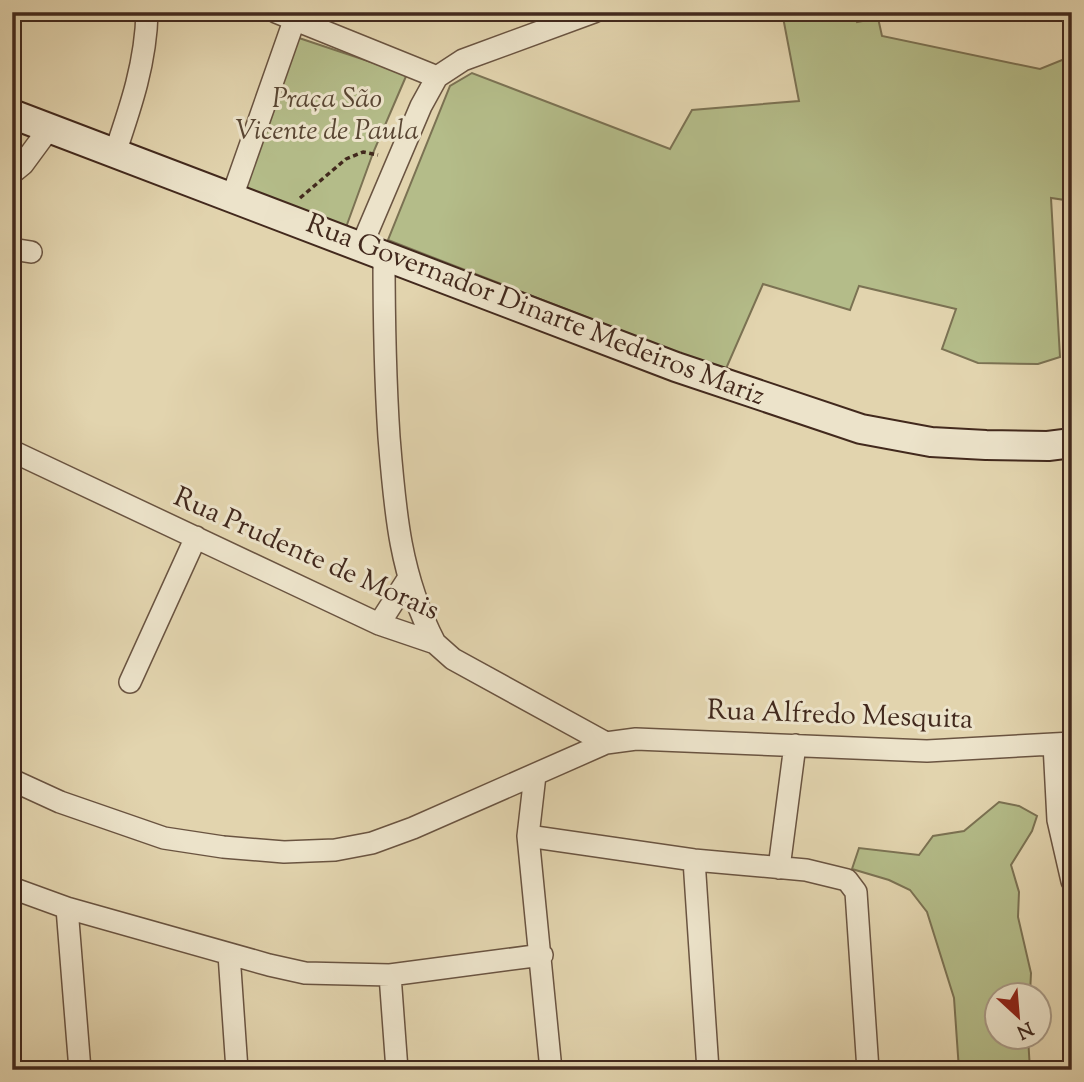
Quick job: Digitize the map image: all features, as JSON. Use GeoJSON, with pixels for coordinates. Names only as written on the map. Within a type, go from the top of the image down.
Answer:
{"type":"FeatureCollection","features":[{"type":"Feature","properties":{"kind":"main road","name":"Rua Governador Dinarte Medeiros Mariz"},"geometry":{"type":"LineString","coordinates":[[12,114],[48,130],[233,197],[676,367],[861,429],[931,442],[1048,446],[1072,443]]}},
{"type":"Feature","properties":{"kind":"street"},"geometry":{"type":"LineString","coordinates":[[115,153],[138,84],[145,49],[147,12]]}},
{"type":"Feature","properties":{"kind":"street"},"geometry":{"type":"LineString","coordinates":[[435,643],[422,618],[408,579],[394,512],[385,368],[372,251],[397,162],[421,106],[438,77],[463,60],[594,12]]}},
{"type":"Feature","properties":{"kind":"street"},"geometry":{"type":"LineString","coordinates":[[233,197],[285,15],[438,77]]}},
{"type":"Feature","properties":{"kind":"street"},"geometry":{"type":"LineString","coordinates":[[12,173],[23,164],[48,130]]}},
{"type":"Feature","properties":{"kind":"street","name":"Rua Prudente de Morais"},"geometry":{"type":"LineString","coordinates":[[12,452],[379,624],[435,643],[453,659],[606,743]]}},
{"type":"Feature","properties":{"kind":"street"},"geometry":{"type":"LineString","coordinates":[[130,682],[197,537]]}},
{"type":"Feature","properties":{"kind":"street"},"geometry":{"type":"LineString","coordinates":[[379,624],[408,579]]}},
{"type":"Feature","properties":{"kind":"street","name":"Rua Alfredo Mesquita"},"geometry":{"type":"LineString","coordinates":[[12,780],[60,802],[164,838],[223,847],[284,852],[335,850],[372,843],[413,828],[606,743],[636,738],[927,751],[1063,743]]}},
{"type":"Feature","properties":{"kind":"street"},"geometry":{"type":"LineString","coordinates":[[1063,743],[1058,820],[1072,881]]}},
{"type":"Feature","properties":{"kind":"street"},"geometry":{"type":"LineString","coordinates":[[779,868],[795,745]]}},
{"type":"Feature","properties":{"kind":"street"},"geometry":{"type":"LineString","coordinates":[[535,775],[528,836],[542,955],[551,1070]]}},
{"type":"Feature","properties":{"kind":"street"},"geometry":{"type":"LineString","coordinates":[[528,836],[694,860],[842,877],[855,888],[868,1070]]}},
{"type":"Feature","properties":{"kind":"street"},"geometry":{"type":"LineString","coordinates":[[694,860],[708,1070]]}},
{"type":"Feature","properties":{"kind":"street"},"geometry":{"type":"LineString","coordinates":[[12,888],[67,908],[305,973],[390,975],[542,955]]}},
{"type":"Feature","properties":{"kind":"street"},"geometry":{"type":"LineString","coordinates":[[67,908],[80,1070]]}},
{"type":"Feature","properties":{"kind":"street"},"geometry":{"type":"LineString","coordinates":[[229,954],[237,1070]]}},
{"type":"Feature","properties":{"kind":"street"},"geometry":{"type":"LineString","coordinates":[[390,975],[397,1070]]}},
{"type":"Feature","properties":{"kind":"path"},"geometry":{"type":"LineString","coordinates":[[280,215],[346,159],[363,152],[397,162]]}},
{"type":"Feature","properties":{"kind":"green space"},"geometry":{"type":"Polygon","coordinates":[[[782,12],[853,12],[857,22],[878,18],[882,36],[1040,69],[1072,56],[1072,201],[1051,198],[1060,357],[1038,364],[978,363],[942,349],[956,309],[859,286],[850,310],[763,284],[725,371],[388,240],[450,86],[472,73],[670,149],[692,110],[799,101],[782,12]]]}},
{"type":"Feature","properties":{"kind":"green space","name":"Praça São Vicente de Paula"},"geometry":{"type":"Polygon","coordinates":[[[296,37],[407,74],[373,153],[345,230],[238,193],[296,37]]]}},
{"type":"Feature","properties":{"kind":"green space"},"geometry":{"type":"Polygon","coordinates":[[[999,802],[1019,806],[1037,816],[1032,831],[1011,865],[1019,892],[1018,917],[1031,981],[982,981],[982,1050],[1029,1050],[1030,1070],[959,1070],[954,998],[927,912],[910,890],[889,880],[852,869],[859,848],[919,855],[933,836],[964,831],[999,802]]]}}]}
